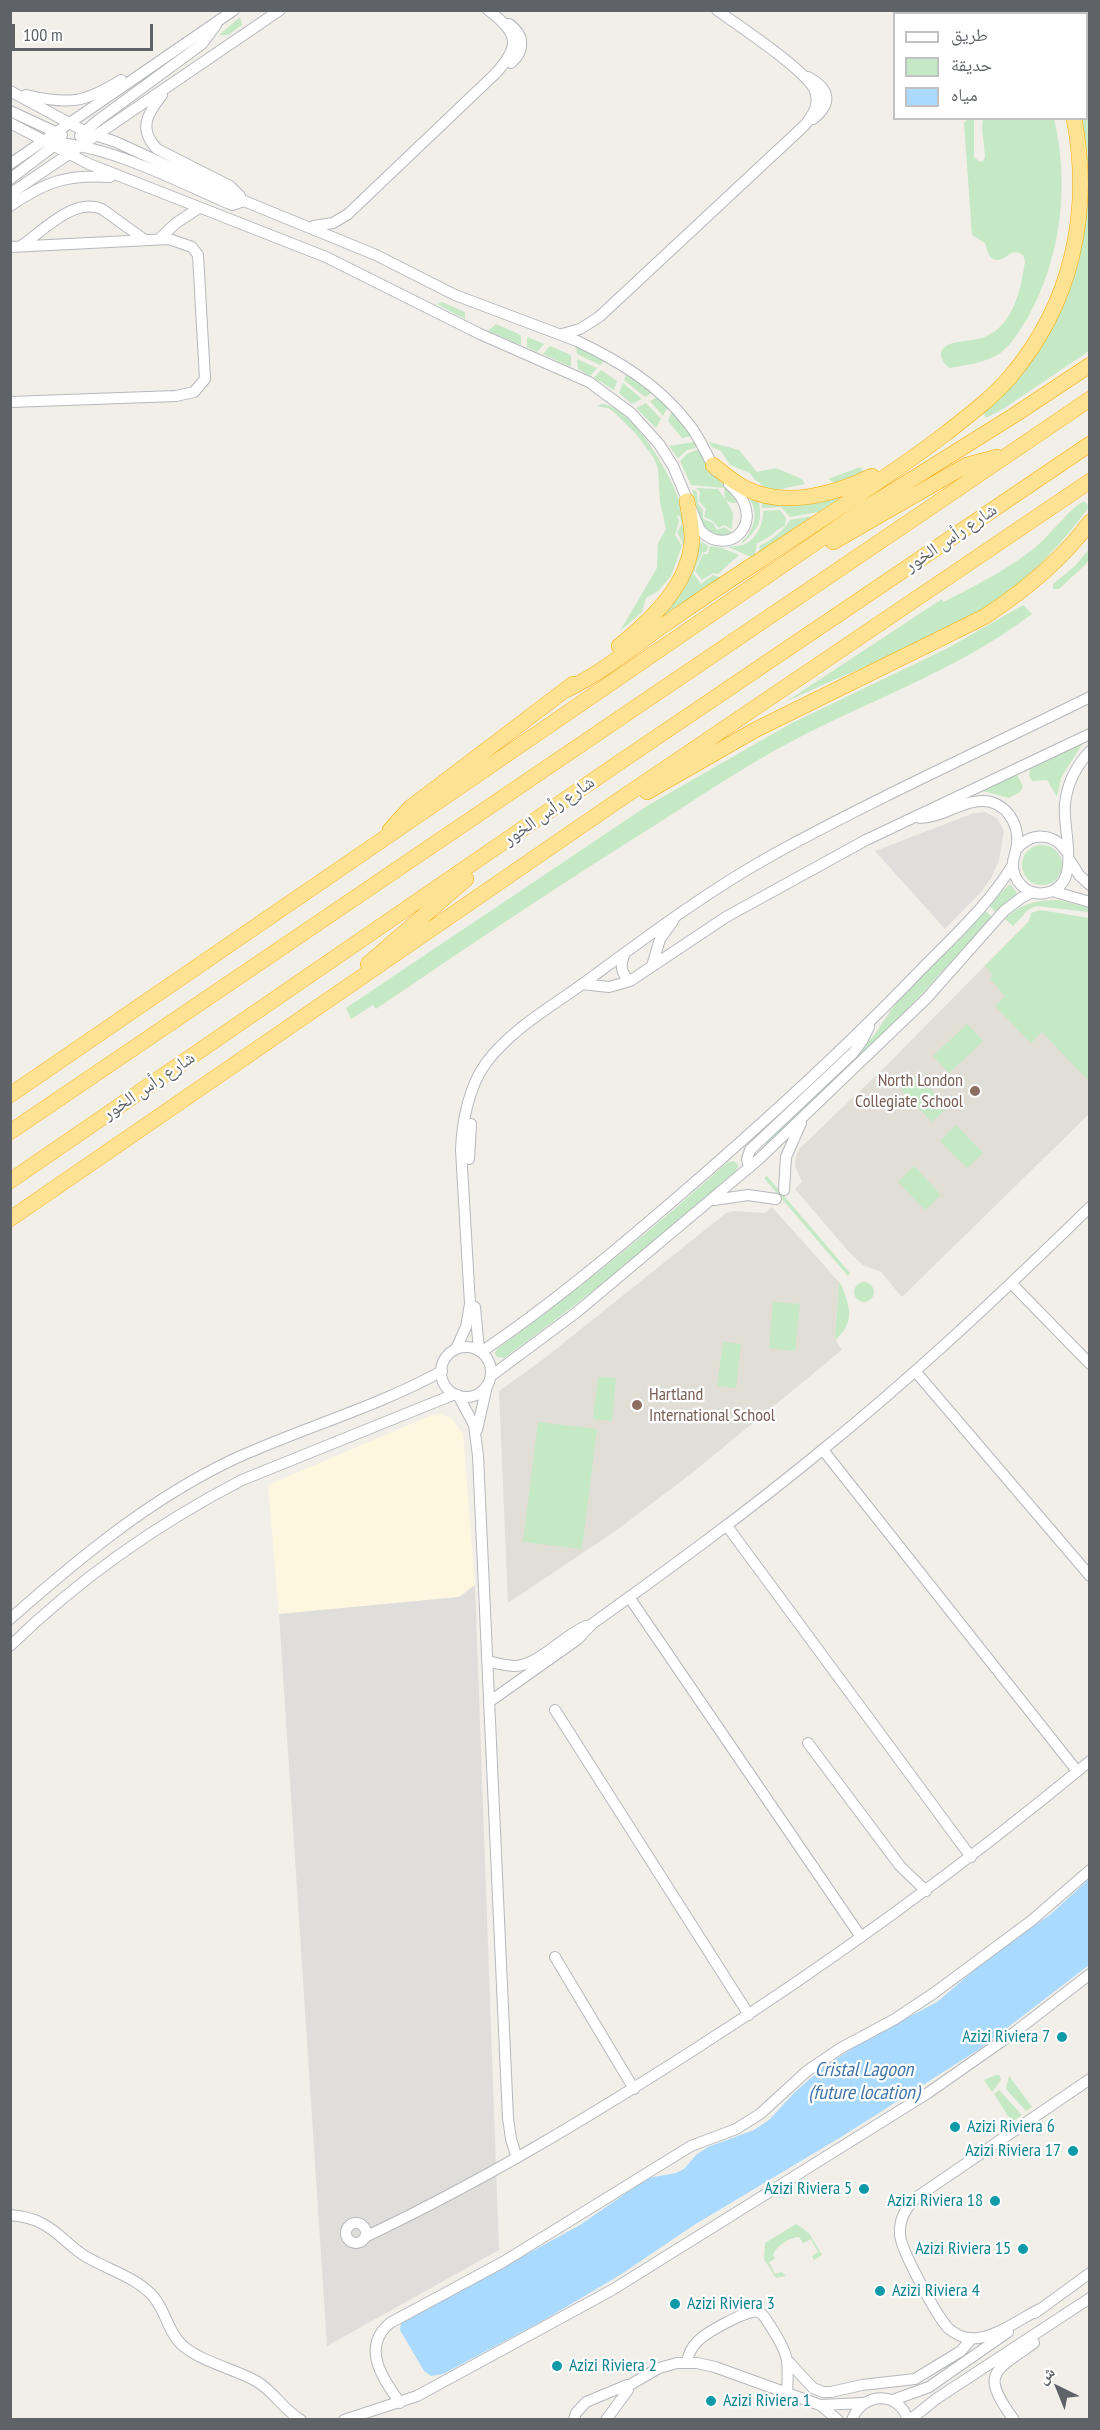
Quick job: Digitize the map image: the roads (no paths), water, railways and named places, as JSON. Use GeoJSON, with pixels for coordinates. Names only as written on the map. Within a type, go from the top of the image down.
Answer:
{"type":"FeatureCollection","features":[{"type":"Feature","properties":{"kind":"highway"},"geometry":{"type":"LineString","coordinates":[[566,690],[594,676],[671,620],[909,460],[975,411],[1009,379],[1037,339],[1053,307],[1073,254],[1081,209],[1082,172],[1074,120]]}},
{"type":"Feature","properties":{"kind":"highway"},"geometry":{"type":"LineString","coordinates":[[10,1095],[887,494],[1013,416],[1089,365]]}},
{"type":"Feature","properties":{"kind":"highway","name":"شارع رأس الخور"},"geometry":{"type":"LineString","coordinates":[[10,1132],[1089,399]]}},
{"type":"Feature","properties":{"kind":"highway"},"geometry":{"type":"LineString","coordinates":[[712,465],[753,492],[783,498],[808,496],[846,487],[865,479],[948,432]]}},
{"type":"Feature","properties":{"kind":"highway","name":"شارع رأس الخور"},"geometry":{"type":"LineString","coordinates":[[10,1181],[1089,444]]}},
{"type":"Feature","properties":{"kind":"highway"},"geometry":{"type":"LineString","coordinates":[[719,609],[756,591],[849,532],[967,465],[987,458],[1003,457]]}},
{"type":"Feature","properties":{"kind":"highway"},"geometry":{"type":"LineString","coordinates":[[10,1219],[310,1015],[613,804],[1089,481]]}},
{"type":"Feature","properties":{"kind":"highway"},"geometry":{"type":"LineString","coordinates":[[384,840],[394,824],[411,807],[566,690],[637,631],[672,591],[684,570],[691,549],[687,501]]}},
{"type":"Feature","properties":{"kind":"highway"},"geometry":{"type":"LineString","coordinates":[[613,804],[647,792],[755,730],[984,617],[1041,574],[1075,541],[1089,523]]}},
{"type":"Feature","properties":{"kind":"highway"},"geometry":{"type":"LineString","coordinates":[[310,1015],[520,832]]}},
{"type":"Feature","properties":{"kind":"street"},"geometry":{"type":"LineString","coordinates":[[10,179],[56,140],[70,124],[234,10]]}},
{"type":"Feature","properties":{"kind":"street"},"geometry":{"type":"LineString","coordinates":[[80,142],[169,86],[280,10]]}},
{"type":"Feature","properties":{"kind":"street"},"geometry":{"type":"LineString","coordinates":[[560,334],[580,329],[594,321],[805,125],[814,111],[817,98],[812,85],[803,74],[717,10]]}},
{"type":"Feature","properties":{"kind":"street"},"geometry":{"type":"LineString","coordinates":[[309,227],[324,226],[348,214],[510,57],[513,44],[509,31],[492,14]]}},
{"type":"Feature","properties":{"kind":"street"},"geometry":{"type":"LineString","coordinates":[[10,194],[80,142],[202,44],[217,22]]}},
{"type":"Feature","properties":{"kind":"street"},"geometry":{"type":"LineString","coordinates":[[12,92],[57,102],[76,101],[97,94],[137,70],[154,65]]}},
{"type":"Feature","properties":{"kind":"street"},"geometry":{"type":"LineString","coordinates":[[169,86],[148,115],[146,132],[148,140],[157,149],[230,186],[244,201]]}},
{"type":"Feature","properties":{"kind":"street"},"geometry":{"type":"LineString","coordinates":[[12,92],[70,124],[80,142],[122,178]]}},
{"type":"Feature","properties":{"kind":"street"},"geometry":{"type":"LineString","coordinates":[[10,111],[56,140],[80,142],[232,205],[244,201]]}},
{"type":"Feature","properties":{"kind":"street"},"geometry":{"type":"LineString","coordinates":[[10,123],[56,140],[116,142],[244,201],[376,255],[455,295],[560,334],[615,360],[658,391],[689,423],[712,465],[743,499],[747,517],[744,528],[732,538],[721,541],[711,539],[700,530],[667,455],[652,434],[631,412],[595,386],[480,334],[346,266],[122,178],[85,175],[60,179],[36,189],[10,206]]}},
{"type":"Feature","properties":{"kind":"street"},"geometry":{"type":"LineString","coordinates":[[10,164],[56,140]]}},
{"type":"Feature","properties":{"kind":"street"},"geometry":{"type":"LineString","coordinates":[[16,247],[71,210],[95,206],[145,240]]}},
{"type":"Feature","properties":{"kind":"street"},"geometry":{"type":"LineString","coordinates":[[159,239],[176,223],[199,208]]}},
{"type":"Feature","properties":{"kind":"street"},"geometry":{"type":"LineString","coordinates":[[10,402],[176,396],[194,392],[205,379],[198,255],[192,247],[169,239],[16,247]]}},
{"type":"Feature","properties":{"kind":"street"},"geometry":{"type":"LineString","coordinates":[[476,1433],[467,1409],[457,1395],[445,1385],[442,1371],[446,1358],[456,1349],[466,1327],[470,1304],[462,1140],[473,1091],[482,1069],[515,1033],[680,912],[777,853],[1089,697]]}},
{"type":"Feature","properties":{"kind":"street"},"geometry":{"type":"LineString","coordinates":[[582,984],[609,987],[630,981],[726,917],[866,840],[1089,734]]}},
{"type":"Feature","properties":{"kind":"street"},"geometry":{"type":"LineString","coordinates":[[1052,891],[1066,878],[1069,868],[1064,815],[1067,792],[1076,770],[1089,751]]}},
{"type":"Feature","properties":{"kind":"street"},"geometry":{"type":"LineString","coordinates":[[480,1351],[547,1304],[742,1142],[871,1021],[991,896],[1012,866],[1017,832],[1011,816],[998,805],[989,802],[970,803],[931,817],[913,818]]}},
{"type":"Feature","properties":{"kind":"street"},"geometry":{"type":"LineString","coordinates":[[1016,850],[1027,840],[1042,836],[1056,840],[1079,875],[1089,885]]}},
{"type":"Feature","properties":{"kind":"street"},"geometry":{"type":"LineString","coordinates":[[1012,866],[1018,882],[1033,892]]}},
{"type":"Feature","properties":{"kind":"street"},"geometry":{"type":"LineString","coordinates":[[10,1646],[103,1566],[154,1530],[212,1495],[242,1480],[457,1395],[474,1395],[489,1380],[586,1305],[758,1160],[931,994],[1004,912],[1021,898],[1033,892],[1052,891],[1089,902]]}},
{"type":"Feature","properties":{"kind":"street"},"geometry":{"type":"LineString","coordinates":[[652,966],[660,939],[680,912]]}},
{"type":"Feature","properties":{"kind":"street"},"geometry":{"type":"LineString","coordinates":[[625,952],[621,967],[624,975],[630,981]]}},
{"type":"Feature","properties":{"kind":"street"},"geometry":{"type":"LineString","coordinates":[[749,1168],[747,1159],[750,1150],[858,1047],[871,1021]]}},
{"type":"Feature","properties":{"kind":"street"},"geometry":{"type":"LineString","coordinates":[[480,1351],[475,1318],[469,1150],[477,1099],[494,1056]]}},
{"type":"Feature","properties":{"kind":"street"},"geometry":{"type":"LineString","coordinates":[[784,1190],[786,1157],[803,1117]]}},
{"type":"Feature","properties":{"kind":"street"},"geometry":{"type":"LineString","coordinates":[[742,1142],[758,1160]]}},
{"type":"Feature","properties":{"kind":"street"},"geometry":{"type":"LineString","coordinates":[[733,1150],[749,1168]]}},
{"type":"Feature","properties":{"kind":"street"},"geometry":{"type":"LineString","coordinates":[[711,1200],[739,1196],[776,1199]]}},
{"type":"Feature","properties":{"kind":"street"},"geometry":{"type":"LineString","coordinates":[[489,1702],[578,1639],[592,1624],[727,1526],[823,1450],[915,1371],[1011,1283],[1089,1207]]}},
{"type":"Feature","properties":{"kind":"street"},"geometry":{"type":"LineString","coordinates":[[1011,1283],[1089,1364]]}},
{"type":"Feature","properties":{"kind":"street"},"geometry":{"type":"LineString","coordinates":[[456,1349],[470,1347],[480,1351],[488,1360],[489,1380],[476,1433],[508,2118],[511,2139],[518,2158]]}},
{"type":"Feature","properties":{"kind":"street"},"geometry":{"type":"LineString","coordinates":[[10,1618],[106,1540],[199,1478],[232,1460],[409,1388],[442,1371]]}},
{"type":"Feature","properties":{"kind":"street"},"geometry":{"type":"LineString","coordinates":[[915,1371],[1089,1576]]}},
{"type":"Feature","properties":{"kind":"street"},"geometry":{"type":"LineString","coordinates":[[823,1450],[1077,1771]]}},
{"type":"Feature","properties":{"kind":"street"},"geometry":{"type":"LineString","coordinates":[[727,1526],[971,1857]]}},
{"type":"Feature","properties":{"kind":"street"},"geometry":{"type":"LineString","coordinates":[[629,1597],[861,1937]]}},
{"type":"Feature","properties":{"kind":"street"},"geometry":{"type":"LineString","coordinates":[[487,1661],[508,1666],[521,1665],[534,1660],[578,1630],[592,1624]]}},
{"type":"Feature","properties":{"kind":"street"},"geometry":{"type":"LineString","coordinates":[[555,1710],[749,2014]]}},
{"type":"Feature","properties":{"kind":"street"},"geometry":{"type":"LineString","coordinates":[[808,1743],[900,1866],[926,1891]]}},
{"type":"Feature","properties":{"kind":"street"},"geometry":{"type":"LineString","coordinates":[[366,2237],[518,2158],[634,2089],[749,2014],[926,1891],[1089,1761]]}},
{"type":"Feature","properties":{"kind":"street"},"geometry":{"type":"LineString","coordinates":[[400,2403],[381,2373],[374,2355],[378,2337],[390,2323],[494,2267],[691,2146],[749,2122],[807,2071],[841,2048],[895,2019],[934,1993],[1031,1921],[1089,1870]]}},
{"type":"Feature","properties":{"kind":"street"},"geometry":{"type":"LineString","coordinates":[[555,1957],[634,2089]]}},
{"type":"Feature","properties":{"kind":"street"},"geometry":{"type":"LineString","coordinates":[[344,2420],[400,2403],[445,2382],[622,2284],[936,2087],[1015,2032],[1089,1974]]}},
{"type":"Feature","properties":{"kind":"street"},"geometry":{"type":"LineString","coordinates":[[1041,2309],[989,2335],[972,2338],[959,2335],[945,2324],[904,2251],[900,2231],[904,2212],[917,2197],[1089,2079]]}},
{"type":"Feature","properties":{"kind":"street"},"geometry":{"type":"LineString","coordinates":[[10,2215],[34,2220],[50,2227],[83,2255],[139,2285],[156,2301],[172,2333],[182,2345],[257,2381],[301,2420]]}},
{"type":"Feature","properties":{"kind":"street"},"geometry":{"type":"LineString","coordinates":[[820,2405],[862,2403],[874,2398],[893,2400],[929,2387],[1089,2274]]}},
{"type":"Feature","properties":{"kind":"street"},"geometry":{"type":"LineString","coordinates":[[893,2400],[903,2409],[909,2420],[936,2398],[1089,2298]]}},
{"type":"Feature","properties":{"kind":"street"},"geometry":{"type":"LineString","coordinates":[[687,2363],[691,2349],[700,2338],[754,2311],[765,2317],[786,2352],[788,2393]]}},
{"type":"Feature","properties":{"kind":"street"},"geometry":{"type":"LineString","coordinates":[[1014,2420],[996,2395],[995,2376],[1004,2364],[1036,2342],[1055,2321]]}},
{"type":"Feature","properties":{"kind":"street"},"geometry":{"type":"LineString","coordinates":[[788,2361],[813,2388],[831,2392],[862,2385],[915,2379],[961,2351],[972,2338]]}},
{"type":"Feature","properties":{"kind":"street"},"geometry":{"type":"LineString","coordinates":[[574,2420],[586,2402],[628,2386],[659,2368],[687,2363],[716,2367],[820,2405],[838,2420]]}},
{"type":"Feature","properties":{"kind":"street"},"geometry":{"type":"LineString","coordinates":[[606,2420],[628,2390],[628,2386]]}},
{"type":"Feature","properties":{"kind":"street"},"geometry":{"type":"LineString","coordinates":[[852,2420],[862,2403]]}},
{"type":"Feature","properties":{"kind":"water","name":"Cristal Lagoon (future location)"},"geometry":{"type":"Polygon","coordinates":[[[1089,1879],[1089,1965],[981,2048],[841,2137],[694,2225],[620,2275],[544,2320],[443,2374],[431,2376],[424,2371],[400,2330],[401,2323],[580,2225],[648,2178],[676,2173],[684,2169],[696,2155],[708,2147],[754,2130],[769,2120],[822,2068],[864,2041],[937,2002],[993,1954],[1051,1914],[1089,1879]]]}},
{"type":"Feature","properties":{"kind":"place","name":"North London Collegiate School"},"geometry":{"type":"Point","coordinates":[975,1091]}},
{"type":"Feature","properties":{"kind":"place","name":"Hartland International School"},"geometry":{"type":"Point","coordinates":[637,1405]}},
{"type":"Feature","properties":{"kind":"place","name":"Azizi Riviera 7"},"geometry":{"type":"Point","coordinates":[1062,2037]}},
{"type":"Feature","properties":{"kind":"place","name":"Azizi Riviera 6"},"geometry":{"type":"Point","coordinates":[955,2127]}},
{"type":"Feature","properties":{"kind":"place","name":"Azizi Riviera 17"},"geometry":{"type":"Point","coordinates":[1073,2151]}},
{"type":"Feature","properties":{"kind":"place","name":"Azizi Riviera 5"},"geometry":{"type":"Point","coordinates":[864,2189]}},
{"type":"Feature","properties":{"kind":"place","name":"Azizi Riviera 18"},"geometry":{"type":"Point","coordinates":[995,2201]}},
{"type":"Feature","properties":{"kind":"place","name":"Azizi Riviera 15"},"geometry":{"type":"Point","coordinates":[1023,2249]}},
{"type":"Feature","properties":{"kind":"place","name":"Azizi Riviera 4"},"geometry":{"type":"Point","coordinates":[880,2291]}},
{"type":"Feature","properties":{"kind":"place","name":"Azizi Riviera 3"},"geometry":{"type":"Point","coordinates":[675,2304]}},
{"type":"Feature","properties":{"kind":"place","name":"Azizi Riviera 2"},"geometry":{"type":"Point","coordinates":[557,2366]}},
{"type":"Feature","properties":{"kind":"place","name":"Azizi Riviera 1"},"geometry":{"type":"Point","coordinates":[711,2401]}}]}
